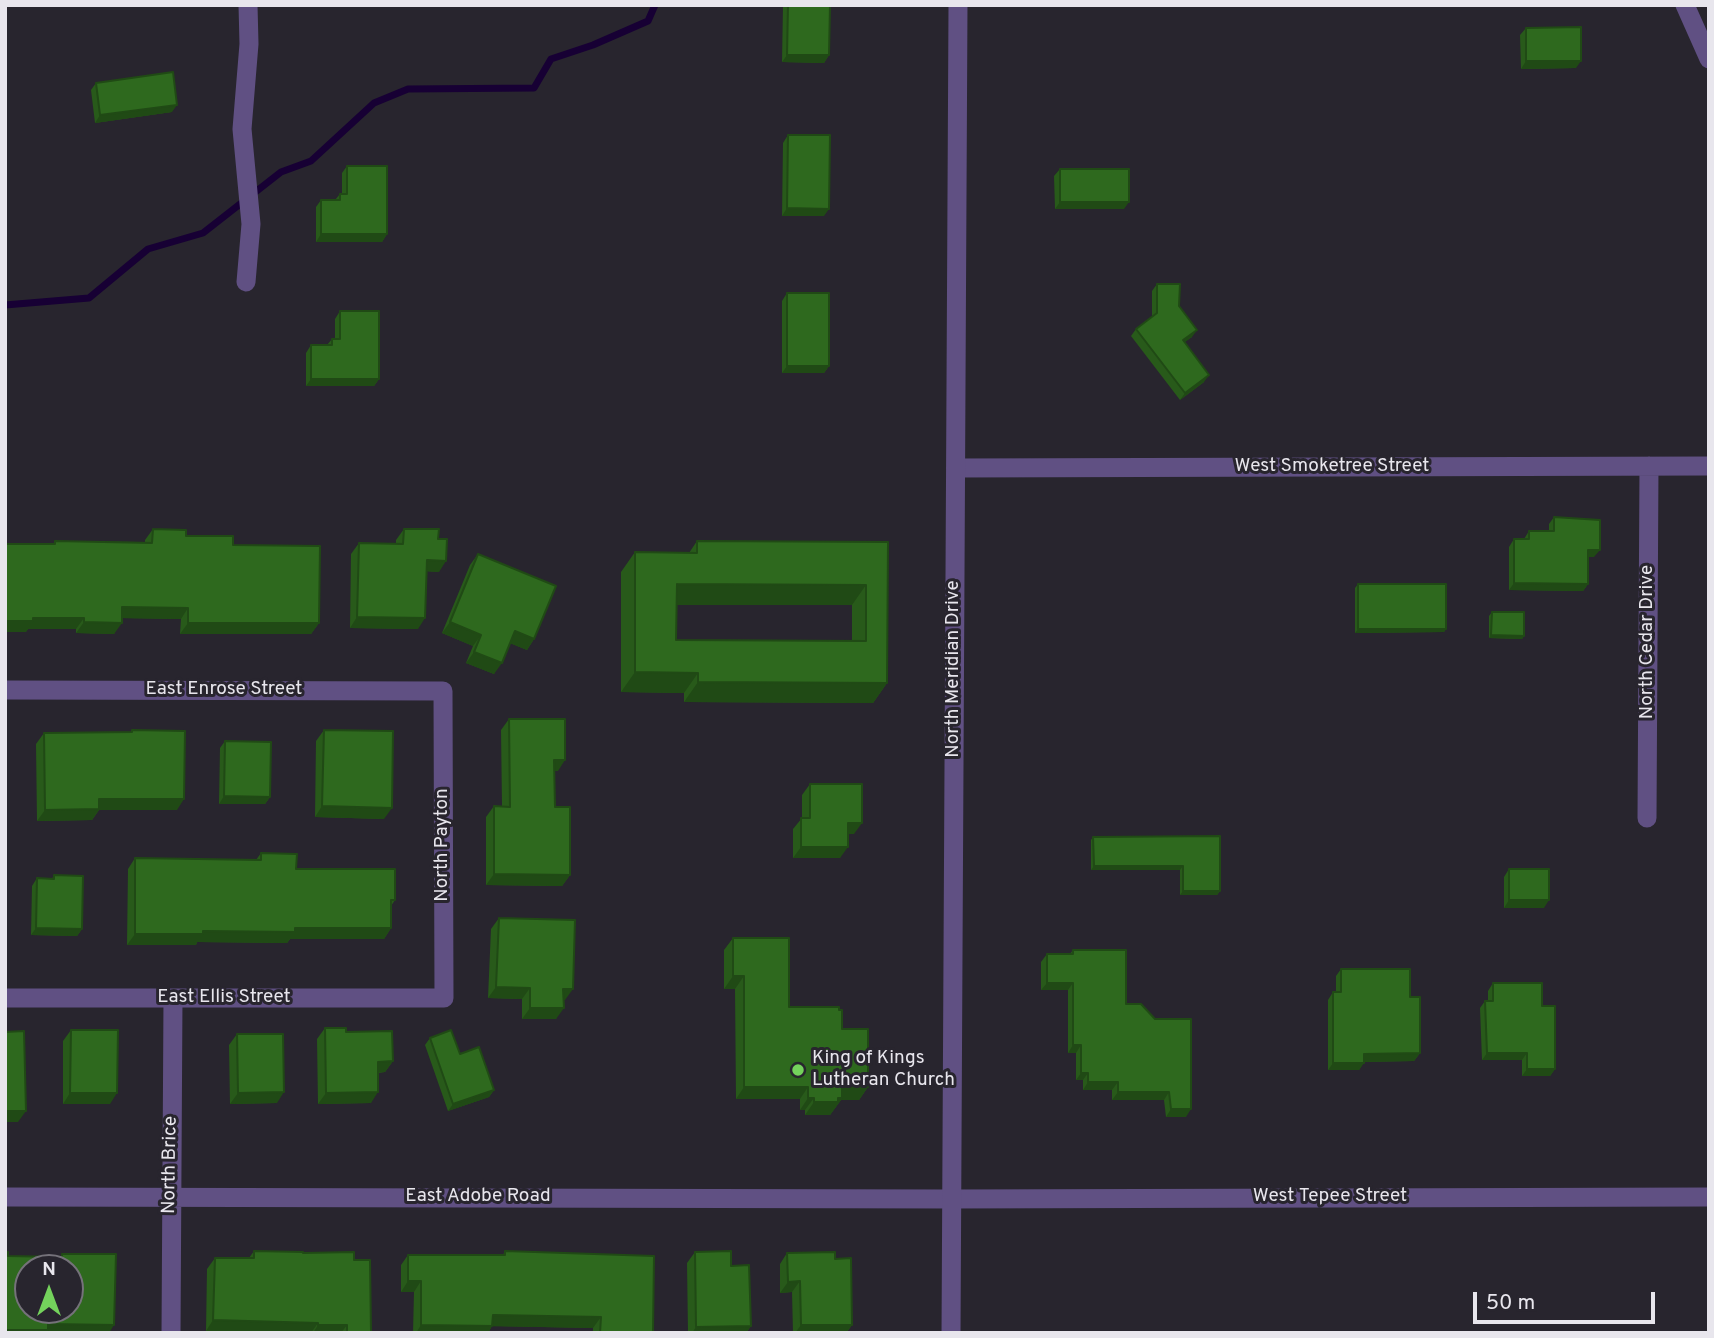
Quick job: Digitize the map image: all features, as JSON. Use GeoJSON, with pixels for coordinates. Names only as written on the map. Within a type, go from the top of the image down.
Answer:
{"type":"FeatureCollection","features":[{"type":"Feature","properties":{"kind":"street"},"geometry":{"type":"LineString","coordinates":[[246,282],[251,224],[242,129],[249,44],[248,5]]}},
{"type":"Feature","properties":{"kind":"street","name":"North Meridian Drive"},"geometry":{"type":"LineString","coordinates":[[951,1333],[958,5]]}},
{"type":"Feature","properties":{"kind":"street"},"geometry":{"type":"LineString","coordinates":[[1685,5],[1709,59]]}},
{"type":"Feature","properties":{"kind":"street","name":"North Cedar Drive"},"geometry":{"type":"LineString","coordinates":[[1647,818],[1648,466]]}},
{"type":"Feature","properties":{"kind":"street","name":"West Smoketree Street"},"geometry":{"type":"LineString","coordinates":[[956,468],[1709,466]]}},
{"type":"Feature","properties":{"kind":"street","name":"East Enrose Street"},"geometry":{"type":"LineString","coordinates":[[5,690],[443,691]]}},
{"type":"Feature","properties":{"kind":"street","name":"North Payton"},"geometry":{"type":"LineString","coordinates":[[443,691],[443,998]]}},
{"type":"Feature","properties":{"kind":"street","name":"East Ellis Street"},"geometry":{"type":"LineString","coordinates":[[5,998],[443,998]]}},
{"type":"Feature","properties":{"kind":"street","name":"North Brice"},"geometry":{"type":"LineString","coordinates":[[171,1333],[173,998]]}},
{"type":"Feature","properties":{"kind":"street","name":"East Adobe Road"},"geometry":{"type":"LineString","coordinates":[[5,1197],[951,1199]]}},
{"type":"Feature","properties":{"kind":"street","name":"West Tepee Street"},"geometry":{"type":"LineString","coordinates":[[951,1199],[1709,1197]]}},
{"type":"Feature","properties":{"kind":"building"},"geometry":{"type":"Polygon","coordinates":[[[788,5],[830,5],[829,55],[787,55],[788,5]]]}},
{"type":"Feature","properties":{"kind":"building"},"geometry":{"type":"Polygon","coordinates":[[[1581,27],[1581,61],[1526,61],[1526,28],[1581,27]]]}},
{"type":"Feature","properties":{"kind":"building"},"geometry":{"type":"Polygon","coordinates":[[[173,72],[177,105],[100,115],[96,83],[173,72]]]}},
{"type":"Feature","properties":{"kind":"building"},"geometry":{"type":"Polygon","coordinates":[[[788,135],[830,135],[829,209],[787,208],[788,135]]]}},
{"type":"Feature","properties":{"kind":"building"},"geometry":{"type":"Polygon","coordinates":[[[347,166],[387,166],[387,234],[321,234],[321,200],[340,200],[340,194],[347,194],[347,166]]]}},
{"type":"Feature","properties":{"kind":"building"},"geometry":{"type":"Polygon","coordinates":[[[1060,169],[1129,169],[1129,202],[1060,202],[1060,169]]]}},
{"type":"Feature","properties":{"kind":"building"},"geometry":{"type":"Polygon","coordinates":[[[1157,284],[1180,284],[1179,306],[1197,330],[1183,340],[1209,375],[1185,393],[1136,329],[1157,313],[1157,284]]]}},
{"type":"Feature","properties":{"kind":"building"},"geometry":{"type":"Polygon","coordinates":[[[787,293],[829,293],[829,366],[787,366],[787,293]]]}},
{"type":"Feature","properties":{"kind":"building"},"geometry":{"type":"Polygon","coordinates":[[[340,311],[379,311],[379,379],[311,379],[311,345],[332,345],[332,339],[340,339],[340,311]]]}},
{"type":"Feature","properties":{"kind":"building"},"geometry":{"type":"Polygon","coordinates":[[[1554,517],[1600,520],[1600,550],[1588,550],[1588,584],[1514,583],[1514,539],[1529,539],[1529,531],[1554,531],[1554,517]]]}},
{"type":"Feature","properties":{"kind":"building"},"geometry":{"type":"Polygon","coordinates":[[[153,529],[186,530],[186,536],[233,536],[233,545],[320,546],[319,623],[188,623],[188,608],[122,607],[122,623],[84,622],[84,618],[5,621],[5,544],[55,544],[55,541],[152,543],[153,529]]]}},
{"type":"Feature","properties":{"kind":"building"},"geometry":{"type":"Polygon","coordinates":[[[404,529],[439,529],[438,539],[447,539],[446,561],[427,560],[425,618],[357,617],[359,543],[403,544],[404,529]]]}},
{"type":"Feature","properties":{"kind":"building"},"geometry":{"type":"Polygon","coordinates":[[[697,541],[888,542],[887,683],[698,682],[698,673],[635,672],[635,552],[697,553],[697,541]],[[677,584],[676,640],[866,641],[866,585],[677,584]]]}},
{"type":"Feature","properties":{"kind":"building"},"geometry":{"type":"Polygon","coordinates":[[[478,554],[556,586],[534,639],[515,631],[502,663],[474,652],[481,635],[450,622],[478,554]]]}},
{"type":"Feature","properties":{"kind":"building"},"geometry":{"type":"Polygon","coordinates":[[[1358,584],[1446,584],[1446,629],[1358,629],[1358,584]]]}},
{"type":"Feature","properties":{"kind":"building"},"geometry":{"type":"Polygon","coordinates":[[[1492,612],[1524,612],[1524,636],[1491,635],[1492,612]]]}},
{"type":"Feature","properties":{"kind":"building"},"geometry":{"type":"Polygon","coordinates":[[[509,719],[565,719],[565,760],[554,760],[555,807],[570,807],[570,875],[494,874],[494,806],[510,807],[509,719]]]}},
{"type":"Feature","properties":{"kind":"building"},"geometry":{"type":"Polygon","coordinates":[[[324,730],[393,731],[392,808],[322,806],[324,730]]]}},
{"type":"Feature","properties":{"kind":"building"},"geometry":{"type":"Polygon","coordinates":[[[185,731],[184,799],[99,799],[99,809],[45,810],[44,733],[185,731]]]}},
{"type":"Feature","properties":{"kind":"building"},"geometry":{"type":"Polygon","coordinates":[[[225,741],[271,742],[270,797],[224,796],[225,741]]]}},
{"type":"Feature","properties":{"kind":"building"},"geometry":{"type":"Polygon","coordinates":[[[810,784],[862,784],[862,823],[848,823],[848,847],[801,847],[801,818],[810,818],[810,784]]]}},
{"type":"Feature","properties":{"kind":"building"},"geometry":{"type":"Polygon","coordinates":[[[1220,836],[1220,891],[1183,891],[1183,866],[1094,866],[1093,837],[1220,836]]]}},
{"type":"Feature","properties":{"kind":"building"},"geometry":{"type":"Polygon","coordinates":[[[261,853],[297,854],[296,869],[395,869],[391,928],[295,928],[295,932],[203,931],[203,934],[135,934],[135,858],[261,860],[261,853]]]}},
{"type":"Feature","properties":{"kind":"building"},"geometry":{"type":"Polygon","coordinates":[[[1509,869],[1549,869],[1549,900],[1509,900],[1509,869]]]}},
{"type":"Feature","properties":{"kind":"building"},"geometry":{"type":"Polygon","coordinates":[[[54,875],[83,876],[82,929],[36,928],[37,878],[54,879],[54,875]]]}},
{"type":"Feature","properties":{"kind":"building"},"geometry":{"type":"Polygon","coordinates":[[[499,918],[575,920],[573,989],[563,989],[564,1008],[530,1008],[530,988],[496,987],[499,918]]]}},
{"type":"Feature","properties":{"kind":"building"},"geometry":{"type":"Polygon","coordinates":[[[733,938],[789,938],[789,1007],[839,1007],[839,1010],[842,1010],[842,1029],[868,1029],[868,1087],[842,1087],[842,1098],[838,1098],[838,1102],[814,1102],[814,1098],[808,1098],[808,1087],[744,1087],[744,976],[733,976],[733,938]]]}},
{"type":"Feature","properties":{"kind":"building"},"geometry":{"type":"Polygon","coordinates":[[[1073,950],[1126,950],[1126,1004],[1141,1004],[1155,1019],[1191,1019],[1191,1109],[1171,1109],[1169,1092],[1118,1092],[1118,1082],[1088,1082],[1088,1073],[1081,1073],[1081,1045],[1073,1045],[1073,983],[1047,983],[1047,954],[1073,954],[1073,950]]]}},
{"type":"Feature","properties":{"kind":"building"},"geometry":{"type":"Polygon","coordinates":[[[1341,969],[1410,969],[1410,997],[1420,997],[1420,1053],[1364,1054],[1364,1063],[1333,1063],[1333,992],[1341,992],[1341,969]]]}},
{"type":"Feature","properties":{"kind":"building"},"geometry":{"type":"Polygon","coordinates":[[[1493,983],[1542,983],[1542,1006],[1555,1006],[1555,1069],[1527,1069],[1527,1053],[1487,1053],[1485,1001],[1493,1001],[1493,983]]]}},
{"type":"Feature","properties":{"kind":"building"},"geometry":{"type":"Polygon","coordinates":[[[325,1028],[346,1028],[346,1032],[392,1031],[393,1061],[378,1062],[378,1092],[326,1093],[325,1028]]]}},
{"type":"Feature","properties":{"kind":"building"},"geometry":{"type":"Polygon","coordinates":[[[71,1030],[118,1030],[117,1093],[70,1093],[71,1030]]]}},
{"type":"Feature","properties":{"kind":"building"},"geometry":{"type":"Polygon","coordinates":[[[451,1030],[460,1054],[479,1047],[494,1090],[453,1104],[430,1038],[451,1030]]]}},
{"type":"Feature","properties":{"kind":"building"},"geometry":{"type":"Polygon","coordinates":[[[24,1031],[26,1111],[5,1111],[5,1032],[24,1031]]]}},
{"type":"Feature","properties":{"kind":"building"},"geometry":{"type":"Polygon","coordinates":[[[237,1034],[283,1034],[284,1092],[238,1093],[237,1034]]]}},
{"type":"Feature","properties":{"kind":"building"},"geometry":{"type":"Polygon","coordinates":[[[254,1251],[354,1252],[354,1260],[370,1260],[371,1332],[347,1332],[347,1325],[213,1320],[215,1258],[254,1258],[254,1251]]]}},
{"type":"Feature","properties":{"kind":"building"},"geometry":{"type":"Polygon","coordinates":[[[505,1251],[654,1256],[653,1333],[600,1333],[601,1317],[493,1315],[492,1326],[421,1325],[421,1281],[408,1281],[408,1255],[505,1255],[505,1251]]]}},
{"type":"Feature","properties":{"kind":"building"},"geometry":{"type":"Polygon","coordinates":[[[731,1251],[731,1266],[749,1265],[751,1326],[696,1327],[695,1252],[731,1251]]]}},
{"type":"Feature","properties":{"kind":"building"},"geometry":{"type":"Polygon","coordinates":[[[5,1252],[8,1252],[8,1256],[14,1256],[14,1324],[48,1324],[48,1330],[6,1330],[5,1252]]]}},
{"type":"Feature","properties":{"kind":"building"},"geometry":{"type":"Polygon","coordinates":[[[835,1252],[835,1259],[851,1258],[852,1325],[801,1325],[800,1281],[788,1282],[787,1253],[835,1252]]]}},
{"type":"Feature","properties":{"kind":"building"},"geometry":{"type":"Polygon","coordinates":[[[84,1254],[116,1254],[114,1325],[48,1324],[84,1324],[84,1254]]]}},
{"type":"Feature","properties":{"kind":"waterway"},"geometry":{"type":"LineString","coordinates":[[5,305],[89,298],[148,249],[203,233],[281,172],[311,161],[374,103],[408,89],[534,88],[551,59],[593,45],[648,21],[655,5]]}},
{"type":"Feature","properties":{"kind":"place","name":"King of Kings Lutheran Church"},"geometry":{"type":"Point","coordinates":[798,1070]}}]}
